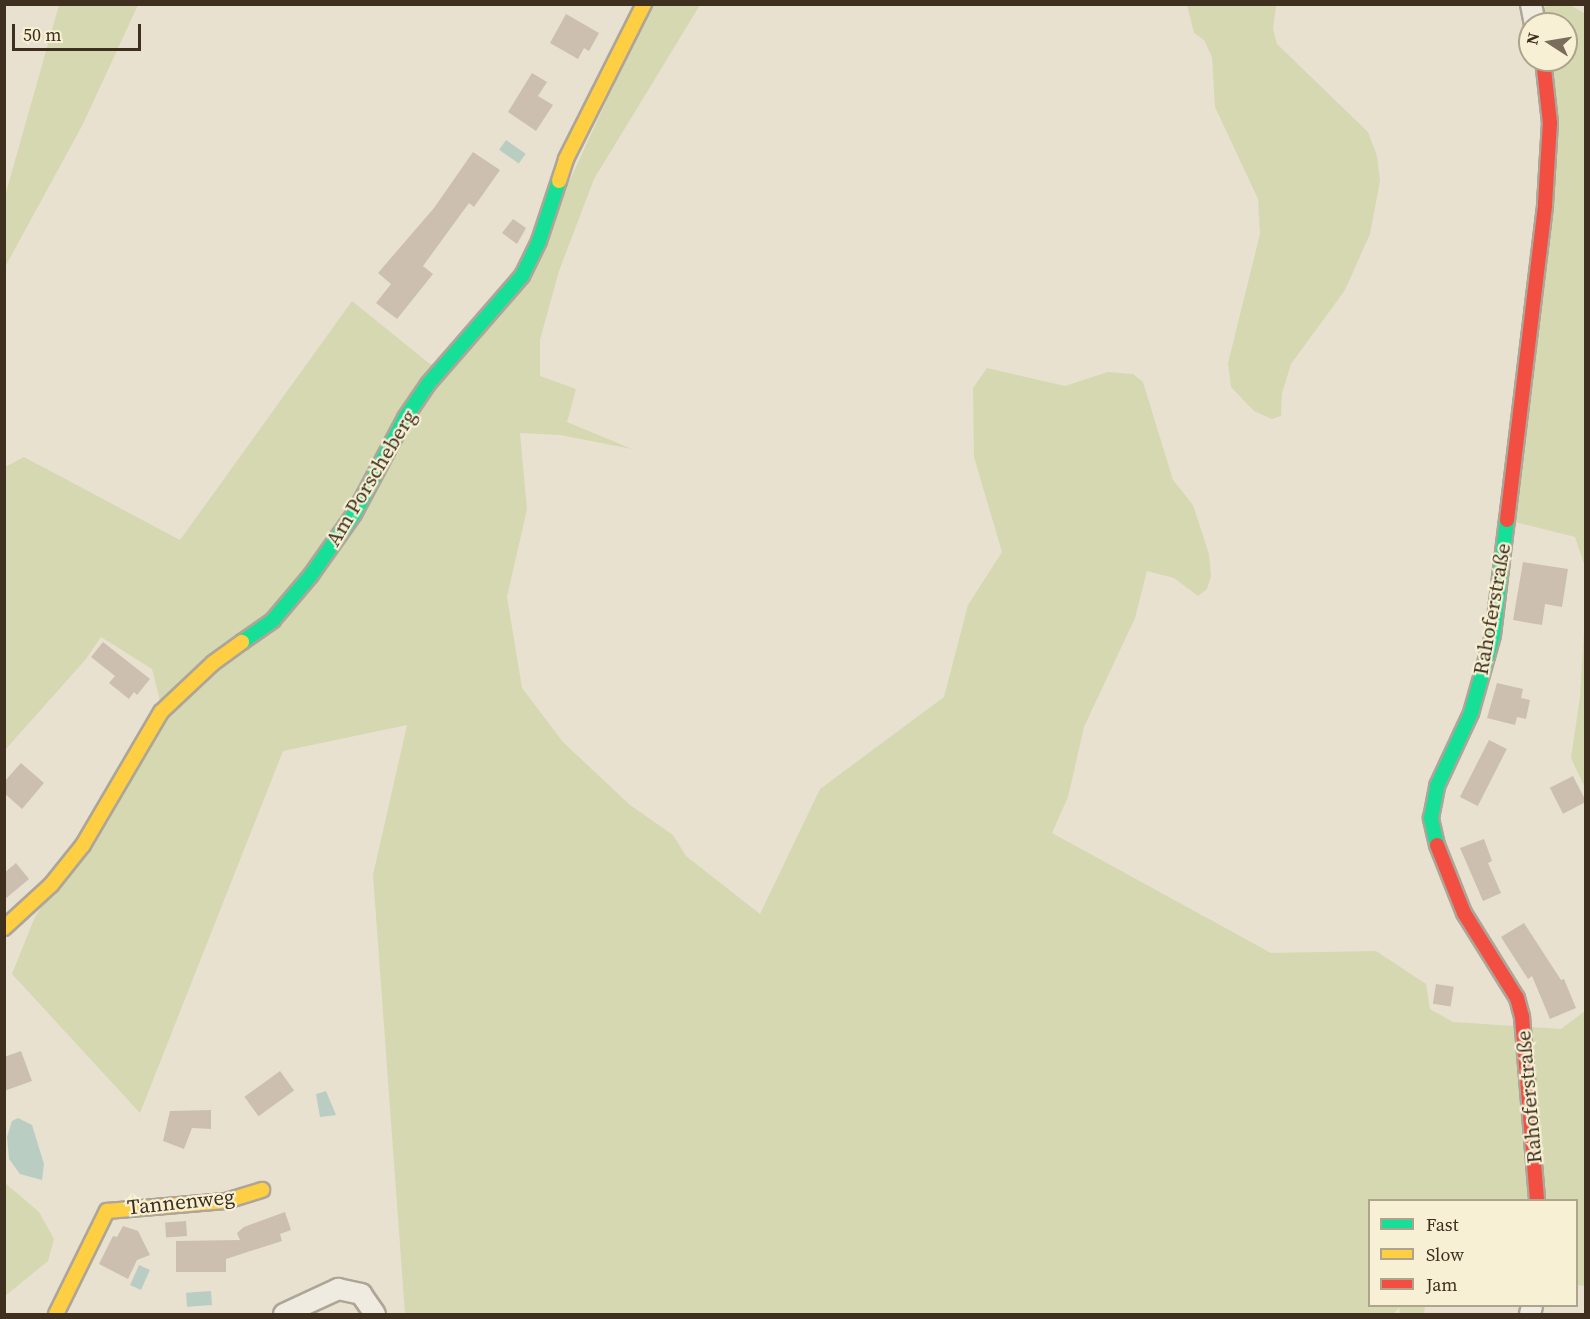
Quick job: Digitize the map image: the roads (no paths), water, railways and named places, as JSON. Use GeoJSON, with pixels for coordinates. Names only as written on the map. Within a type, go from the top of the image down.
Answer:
{"type":"FeatureCollection","features":[{"type":"Feature","properties":{"kind":"street","name":"Am Porscheberg"},"geometry":{"type":"LineString","coordinates":[[4,928],[51,885],[83,844],[161,712],[213,663],[273,620],[300,590],[354,514],[405,418],[428,384],[522,276],[539,241],[566,159],[644,4]]}},
{"type":"Feature","properties":{"kind":"street","name":"Rahoferstraße"},"geometry":{"type":"LineString","coordinates":[[1537,1199],[1524,1040],[1517,998],[1464,913],[1440,858],[1431,818],[1437,786],[1471,712],[1492,634],[1513,488],[1548,174],[1550,123],[1544,72]]}},
{"type":"Feature","properties":{"kind":"street","name":"Tannenweg"},"geometry":{"type":"LineString","coordinates":[[56,1314],[107,1211],[226,1201],[262,1190]]}},
{"type":"Feature","properties":{"kind":"street"},"geometry":{"type":"LineString","coordinates":[[284,1314],[338,1289],[361,1293],[375,1314]]}}]}
